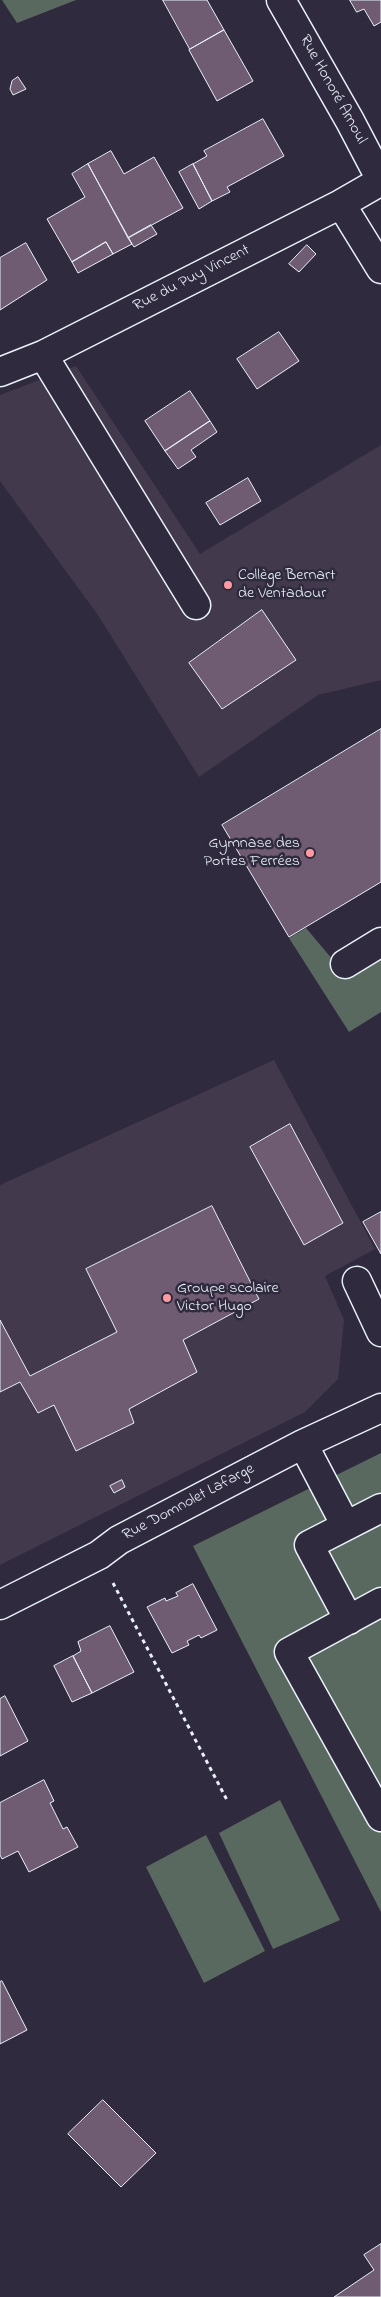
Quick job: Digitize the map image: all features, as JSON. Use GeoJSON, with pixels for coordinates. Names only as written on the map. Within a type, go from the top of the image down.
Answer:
{"type":"FeatureCollection","features":[{"type":"Feature","properties":{"kind":"street","name":"Rue Honoré Arnoul"},"geometry":{"type":"LineString","coordinates":[[282,0],[350,121],[381,181]]}},
{"type":"Feature","properties":{"kind":"street","name":"Rue du Puy Vincent"},"geometry":{"type":"LineString","coordinates":[[0,372],[43,355],[341,204],[381,181]]}},
{"type":"Feature","properties":{"kind":"street"},"geometry":{"type":"LineString","coordinates":[[341,204],[381,270]]}},
{"type":"Feature","properties":{"kind":"street"},"geometry":{"type":"LineString","coordinates":[[43,355],[196,605]]}},
{"type":"Feature","properties":{"kind":"street"},"geometry":{"type":"LineString","coordinates":[[345,964],[381,942]]}},
{"type":"Feature","properties":{"kind":"street"},"geometry":{"type":"LineString","coordinates":[[357,1281],[381,1332]]}},
{"type":"Feature","properties":{"kind":"street","name":"Rue Domnolet Lafarge"},"geometry":{"type":"LineString","coordinates":[[0,1605],[99,1555],[118,1540],[303,1444],[381,1408]]}},
{"type":"Feature","properties":{"kind":"street"},"geometry":{"type":"LineString","coordinates":[[303,1444],[346,1526]]}},
{"type":"Feature","properties":{"kind":"street"},"geometry":{"type":"LineString","coordinates":[[349,1620],[309,1545],[381,1508]]}},
{"type":"Feature","properties":{"kind":"street"},"geometry":{"type":"LineString","coordinates":[[381,1602],[289,1652],[381,1817]]}},
{"type":"Feature","properties":{"kind":"path"},"geometry":{"type":"LineString","coordinates":[[99,1555],[228,1802]]}},
{"type":"Feature","properties":{"kind":"shaded area","name":"Collège Bernart de Ventadour"},"geometry":{"type":"Polygon","coordinates":[[[76,366],[200,554],[381,445],[381,680],[318,695],[199,777],[98,615],[0,481],[0,395],[76,366]]]}},
{"type":"Feature","properties":{"kind":"shaded area","name":"Groupe scolaire Victor Hugo"},"geometry":{"type":"Polygon","coordinates":[[[274,1060],[375,1249],[325,1276],[344,1320],[338,1379],[305,1412],[0,1565],[0,1185],[274,1060]]]}},
{"type":"Feature","properties":{"kind":"green space"},"geometry":{"type":"Polygon","coordinates":[[[2,0],[76,0],[17,23],[2,0]]]}},
{"type":"Feature","properties":{"kind":"green space"},"geometry":{"type":"Polygon","coordinates":[[[306,928],[349,979],[381,960],[381,1012],[349,1032],[289,938],[306,928]]]}},
{"type":"Feature","properties":{"kind":"green space"},"geometry":{"type":"Polygon","coordinates":[[[381,1453],[381,1912],[193,1546],[381,1453]]]}},
{"type":"Feature","properties":{"kind":"green space"},"geometry":{"type":"Polygon","coordinates":[[[280,1800],[340,1920],[273,1949],[219,1833],[280,1800]]]}},
{"type":"Feature","properties":{"kind":"green space"},"geometry":{"type":"Polygon","coordinates":[[[206,1835],[265,1951],[204,1983],[146,1867],[206,1835]]]}},
{"type":"Feature","properties":{"kind":"building"},"geometry":{"type":"Polygon","coordinates":[[[163,0],[207,0],[224,30],[190,49],[163,0]]]}},
{"type":"Feature","properties":{"kind":"building"},"geometry":{"type":"Polygon","coordinates":[[[350,0],[381,0],[381,22],[374,26],[364,9],[357,12],[350,0]]]}},
{"type":"Feature","properties":{"kind":"building"},"geometry":{"type":"Polygon","coordinates":[[[224,30],[253,81],[217,101],[189,50],[224,30]]]}},
{"type":"Feature","properties":{"kind":"building"},"geometry":{"type":"Polygon","coordinates":[[[18,77],[26,89],[13,95],[10,89],[12,81],[18,77]]]}},
{"type":"Feature","properties":{"kind":"building"},"geometry":{"type":"Polygon","coordinates":[[[263,119],[284,156],[227,187],[230,192],[212,201],[193,164],[207,156],[204,151],[263,119]]]}},
{"type":"Feature","properties":{"kind":"building"},"geometry":{"type":"Polygon","coordinates":[[[111,151],[124,174],[154,157],[183,208],[128,238],[88,164],[111,151]]]}},
{"type":"Feature","properties":{"kind":"building"},"geometry":{"type":"Polygon","coordinates":[[[88,164],[132,244],[113,254],[106,242],[72,262],[47,219],[85,197],[72,174],[88,164]]]}},
{"type":"Feature","properties":{"kind":"building"},"geometry":{"type":"Polygon","coordinates":[[[193,164],[212,201],[199,209],[179,172],[193,164]]]}},
{"type":"Feature","properties":{"kind":"building"},"geometry":{"type":"Polygon","coordinates":[[[151,225],[157,234],[134,247],[128,238],[151,225]]]}},
{"type":"Feature","properties":{"kind":"building"},"geometry":{"type":"Polygon","coordinates":[[[106,242],[113,254],[78,273],[72,262],[106,242]]]}},
{"type":"Feature","properties":{"kind":"building"},"geometry":{"type":"Polygon","coordinates":[[[26,243],[47,280],[0,310],[0,258],[26,243]]]}},
{"type":"Feature","properties":{"kind":"building"},"geometry":{"type":"Polygon","coordinates":[[[307,245],[316,254],[299,272],[289,264],[307,245]]]}},
{"type":"Feature","properties":{"kind":"building"},"geometry":{"type":"Polygon","coordinates":[[[279,332],[299,361],[257,389],[237,359],[279,332]]]}},
{"type":"Feature","properties":{"kind":"building"},"geometry":{"type":"Polygon","coordinates":[[[190,391],[210,421],[165,451],[145,421],[190,391]]]}},
{"type":"Feature","properties":{"kind":"building"},"geometry":{"type":"Polygon","coordinates":[[[210,421],[217,432],[191,450],[196,457],[178,469],[165,451],[210,421]]]}},
{"type":"Feature","properties":{"kind":"building"},"geometry":{"type":"Polygon","coordinates":[[[248,478],[261,501],[220,525],[206,503],[248,478]]]}},
{"type":"Feature","properties":{"kind":"building"},"geometry":{"type":"Polygon","coordinates":[[[262,610],[296,660],[222,709],[189,663],[262,610]]]}},
{"type":"Feature","properties":{"kind":"building","name":"Gymnase des Portes Ferrées"},"geometry":{"type":"Polygon","coordinates":[[[381,729],[381,882],[289,937],[222,825],[381,729]]]}},
{"type":"Feature","properties":{"kind":"building"},"geometry":{"type":"Polygon","coordinates":[[[290,1124],[343,1223],[304,1245],[250,1147],[290,1124]]]}},
{"type":"Feature","properties":{"kind":"building"},"geometry":{"type":"Polygon","coordinates":[[[212,1206],[259,1299],[183,1340],[197,1372],[129,1409],[134,1423],[76,1451],[54,1405],[38,1413],[20,1382],[0,1392],[0,1320],[30,1376],[117,1332],[86,1269],[212,1206]]]}},
{"type":"Feature","properties":{"kind":"building"},"geometry":{"type":"Polygon","coordinates":[[[381,1212],[381,1254],[363,1222],[381,1212]]]}},
{"type":"Feature","properties":{"kind":"building"},"geometry":{"type":"Polygon","coordinates":[[[122,1480],[125,1487],[114,1493],[110,1486],[122,1480]]]}},
{"type":"Feature","properties":{"kind":"building"},"geometry":{"type":"Polygon","coordinates":[[[193,1584],[217,1630],[201,1638],[199,1635],[187,1641],[189,1645],[172,1653],[147,1607],[165,1598],[166,1601],[178,1596],[176,1593],[193,1584]]]}},
{"type":"Feature","properties":{"kind":"building"},"geometry":{"type":"Polygon","coordinates":[[[110,1626],[134,1672],[92,1693],[73,1656],[81,1651],[78,1642],[110,1626]]]}},
{"type":"Feature","properties":{"kind":"building"},"geometry":{"type":"Polygon","coordinates":[[[73,1656],[92,1693],[72,1702],[54,1666],[73,1656]]]}},
{"type":"Feature","properties":{"kind":"building"},"geometry":{"type":"Polygon","coordinates":[[[5,1696],[28,1741],[0,1756],[0,1699],[5,1696]]]}},
{"type":"Feature","properties":{"kind":"building"},"geometry":{"type":"Polygon","coordinates":[[[44,1780],[54,1801],[50,1803],[63,1829],[67,1827],[78,1847],[29,1872],[18,1851],[2,1859],[0,1855],[0,1803],[44,1780]]]}},
{"type":"Feature","properties":{"kind":"building"},"geometry":{"type":"Polygon","coordinates":[[[2,1981],[27,2030],[0,2044],[0,1982],[2,1981]]]}},
{"type":"Feature","properties":{"kind":"building"},"geometry":{"type":"Polygon","coordinates":[[[103,2100],[156,2153],[121,2187],[68,2134],[103,2100]]]}},
{"type":"Feature","properties":{"kind":"building"},"geometry":{"type":"Polygon","coordinates":[[[381,2244],[381,2297],[334,2297],[374,2270],[364,2255],[381,2244]]]}},
{"type":"Feature","properties":{"kind":"place","name":"Collège Bernart de Ventadour"},"geometry":{"type":"Point","coordinates":[228,585]}},
{"type":"Feature","properties":{"kind":"place","name":"Gymnase des Portes Ferrées"},"geometry":{"type":"Point","coordinates":[310,853]}},
{"type":"Feature","properties":{"kind":"place","name":"Groupe scolaire Victor Hugo"},"geometry":{"type":"Point","coordinates":[167,1298]}}]}
